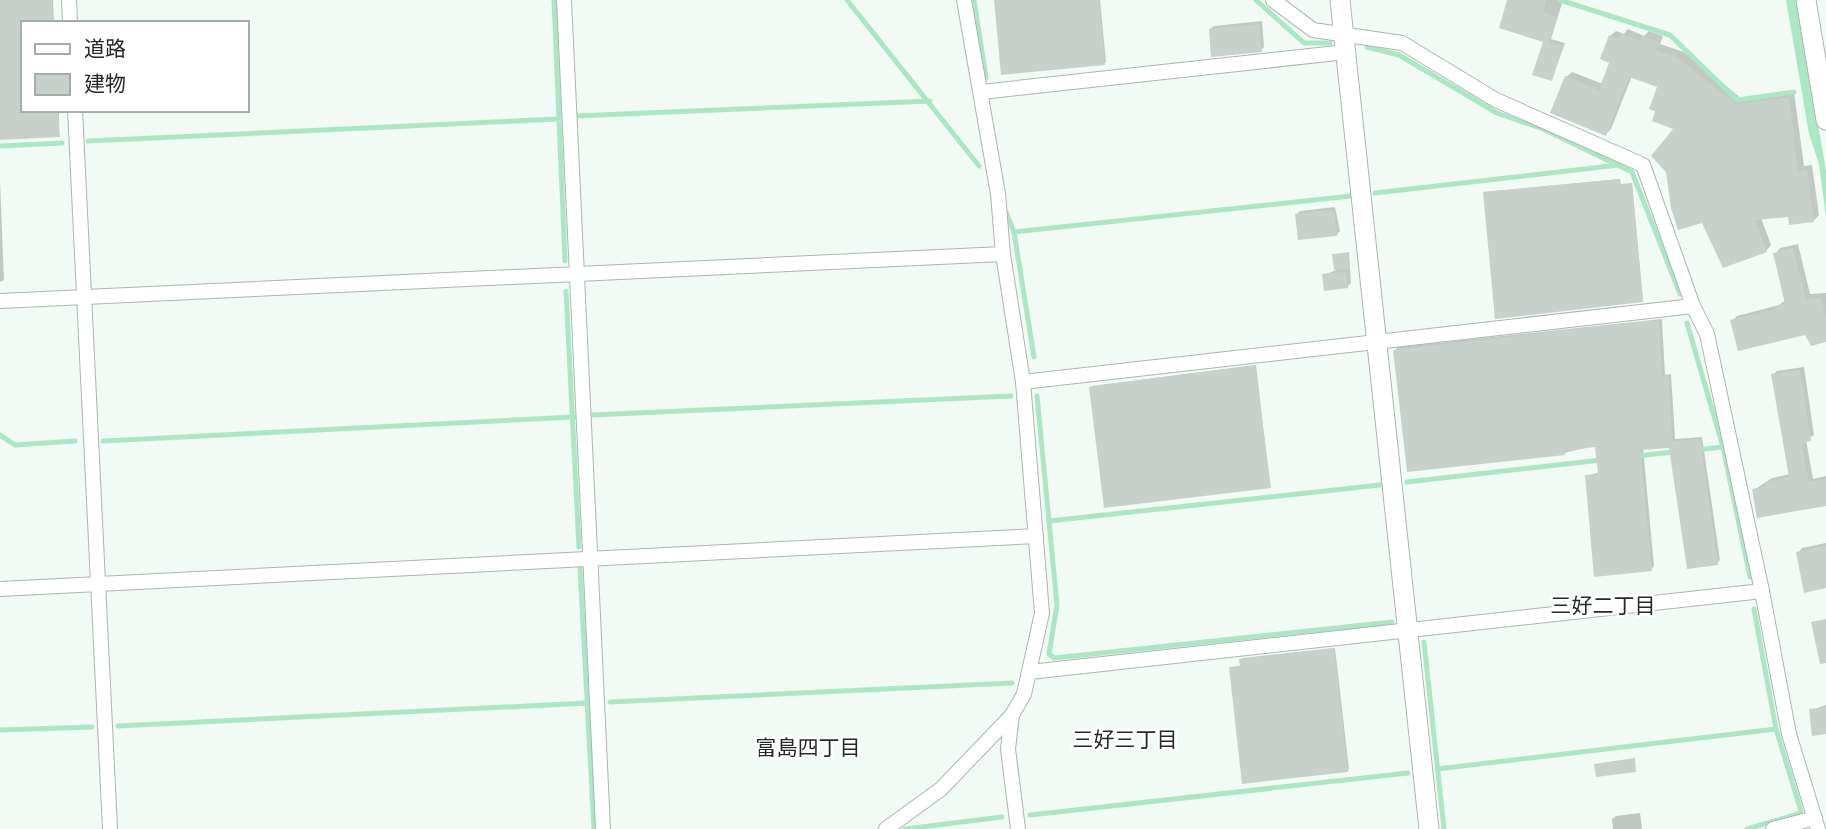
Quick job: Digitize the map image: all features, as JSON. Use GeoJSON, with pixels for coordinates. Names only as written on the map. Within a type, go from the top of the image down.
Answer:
{"type":"FeatureCollection","features":[{"type":"Feature","properties":{"kind":"street"},"geometry":{"type":"LineString","coordinates":[[69,0],[70,21]]}},
{"type":"Feature","properties":{"kind":"street"},"geometry":{"type":"LineString","coordinates":[[564,0],[603,829]]}},
{"type":"Feature","properties":{"kind":"street"},"geometry":{"type":"LineString","coordinates":[[886,829],[941,789],[1012,715],[1024,694],[1031,672],[1042,613],[1023,382],[1003,254],[998,194],[964,0]]}},
{"type":"Feature","properties":{"kind":"street"},"geometry":{"type":"LineString","coordinates":[[1273,0],[1313,30],[1345,43]]}},
{"type":"Feature","properties":{"kind":"street"},"geometry":{"type":"LineString","coordinates":[[1340,0],[1429,829]]}},
{"type":"Feature","properties":{"kind":"street"},"geometry":{"type":"LineString","coordinates":[[1806,0],[1826,120]]}},
{"type":"Feature","properties":{"kind":"street"},"geometry":{"type":"LineString","coordinates":[[981,92],[1345,43],[1402,43],[1496,100],[1643,165],[1693,306],[1707,334],[1762,590],[1789,734],[1817,824],[1773,829]]}},
{"type":"Feature","properties":{"kind":"street"},"geometry":{"type":"LineString","coordinates":[[75,112],[110,829]]}},
{"type":"Feature","properties":{"kind":"street"},"geometry":{"type":"LineString","coordinates":[[0,301],[1003,254]]}},
{"type":"Feature","properties":{"kind":"street"},"geometry":{"type":"LineString","coordinates":[[1023,382],[1377,339],[1693,306]]}},
{"type":"Feature","properties":{"kind":"street"},"geometry":{"type":"LineString","coordinates":[[0,589],[1036,536]]}},
{"type":"Feature","properties":{"kind":"street"},"geometry":{"type":"LineString","coordinates":[[1031,672],[1762,590]]}},
{"type":"Feature","properties":{"kind":"street"},"geometry":{"type":"LineString","coordinates":[[1012,715],[1009,749],[1018,829]]}},
{"type":"Feature","properties":{"kind":"shaded area"},"geometry":{"type":"Polygon","coordinates":[[[1786,0],[1797,0],[1826,171],[1826,217],[1819,164],[1809,134],[1786,0]]]}},
{"type":"Feature","properties":{"kind":"building"},"geometry":{"type":"Polygon","coordinates":[[[0,0],[52,0],[53,21],[21,21],[21,112],[58,112],[60,137],[0,140],[0,0]]]}},
{"type":"Feature","properties":{"kind":"building"},"geometry":{"type":"Polygon","coordinates":[[[994,0],[1099,0],[1105,65],[1001,75],[994,0]]]}},
{"type":"Feature","properties":{"kind":"building"},"geometry":{"type":"Polygon","coordinates":[[[1507,0],[1546,0],[1543,12],[1557,17],[1549,42],[1563,46],[1552,81],[1532,75],[1543,42],[1499,28],[1507,0]]]}},
{"type":"Feature","properties":{"kind":"building"},"geometry":{"type":"Polygon","coordinates":[[[1259,24],[1262,52],[1211,57],[1209,29],[1259,24]]]}},
{"type":"Feature","properties":{"kind":"building"},"geometry":{"type":"Polygon","coordinates":[[[1621,34],[1640,41],[1642,36],[1659,42],[1656,50],[1677,57],[1736,104],[1789,97],[1798,171],[1807,170],[1814,222],[1789,225],[1788,217],[1755,220],[1767,252],[1723,268],[1702,223],[1678,230],[1671,208],[1666,172],[1651,156],[1673,129],[1652,121],[1655,111],[1649,109],[1657,87],[1629,77],[1606,136],[1550,113],[1565,76],[1599,90],[1609,63],[1600,59],[1609,35],[1619,39],[1621,34]]]}},
{"type":"Feature","properties":{"kind":"building"},"geometry":{"type":"Polygon","coordinates":[[[1620,179],[1620,185],[1632,184],[1643,302],[1495,319],[1483,192],[1620,179]]]}},
{"type":"Feature","properties":{"kind":"building"},"geometry":{"type":"Polygon","coordinates":[[[1330,210],[1334,212],[1337,236],[1298,240],[1295,214],[1330,210]]]}},
{"type":"Feature","properties":{"kind":"building"},"geometry":{"type":"Polygon","coordinates":[[[1793,248],[1806,299],[1821,298],[1826,317],[1826,342],[1811,346],[1805,335],[1738,351],[1730,320],[1777,309],[1776,306],[1785,304],[1773,253],[1793,248]]]}},
{"type":"Feature","properties":{"kind":"building"},"geometry":{"type":"Polygon","coordinates":[[[1348,253],[1350,269],[1334,270],[1332,254],[1348,253]]]}},
{"type":"Feature","properties":{"kind":"building"},"geometry":{"type":"Polygon","coordinates":[[[1346,272],[1348,288],[1324,291],[1322,274],[1346,272]]]}},
{"type":"Feature","properties":{"kind":"building"},"geometry":{"type":"Polygon","coordinates":[[[1659,321],[1662,377],[1669,376],[1672,441],[1700,439],[1718,565],[1687,569],[1669,448],[1640,450],[1652,571],[1594,577],[1585,475],[1598,474],[1595,447],[1564,451],[1565,455],[1407,472],[1393,350],[1659,321]]]}},
{"type":"Feature","properties":{"kind":"building"},"geometry":{"type":"Polygon","coordinates":[[[1255,365],[1271,488],[1104,508],[1089,387],[1255,365]]]}},
{"type":"Feature","properties":{"kind":"building"},"geometry":{"type":"Polygon","coordinates":[[[1800,370],[1811,441],[1801,443],[1809,482],[1826,479],[1826,506],[1757,518],[1752,489],[1767,486],[1766,482],[1789,477],[1771,374],[1800,370]]]}},
{"type":"Feature","properties":{"kind":"building"},"geometry":{"type":"Polygon","coordinates":[[[1826,546],[1826,588],[1804,593],[1796,552],[1826,546]]]}},
{"type":"Feature","properties":{"kind":"building"},"geometry":{"type":"Polygon","coordinates":[[[1826,619],[1826,663],[1820,664],[1811,622],[1826,619]]]}},
{"type":"Feature","properties":{"kind":"building"},"geometry":{"type":"Polygon","coordinates":[[[1334,648],[1348,772],[1242,784],[1229,667],[1240,666],[1239,659],[1334,648]]]}},
{"type":"Feature","properties":{"kind":"building"},"geometry":{"type":"Polygon","coordinates":[[[1826,707],[1826,734],[1812,736],[1809,709],[1826,707]]]}},
{"type":"Feature","properties":{"kind":"building"},"geometry":{"type":"Polygon","coordinates":[[[1635,758],[1636,772],[1596,777],[1594,764],[1635,758]]]}},
{"type":"Feature","properties":{"kind":"waterway"},"geometry":{"type":"LineString","coordinates":[[554,0],[565,261]]}},
{"type":"Feature","properties":{"kind":"waterway"},"geometry":{"type":"LineString","coordinates":[[847,0],[979,166]]}},
{"type":"Feature","properties":{"kind":"waterway"},"geometry":{"type":"LineString","coordinates":[[974,0],[986,78]]}},
{"type":"Feature","properties":{"kind":"waterway"},"geometry":{"type":"LineString","coordinates":[[1256,0],[1304,43],[1330,43]]}},
{"type":"Feature","properties":{"kind":"waterway"},"geometry":{"type":"LineString","coordinates":[[1560,0],[1670,35],[1737,100],[1794,92]]}},
{"type":"Feature","properties":{"kind":"waterway"},"geometry":{"type":"LineString","coordinates":[[1367,47],[1399,55],[1497,113],[1543,129],[1632,172],[1680,294]]}},
{"type":"Feature","properties":{"kind":"waterway"},"geometry":{"type":"LineString","coordinates":[[575,116],[930,101]]}},
{"type":"Feature","properties":{"kind":"waterway"},"geometry":{"type":"LineString","coordinates":[[88,141],[558,119]]}},
{"type":"Feature","properties":{"kind":"waterway"},"geometry":{"type":"LineString","coordinates":[[0,146],[62,143]]}},
{"type":"Feature","properties":{"kind":"waterway"},"geometry":{"type":"LineString","coordinates":[[1375,193],[1619,165]]}},
{"type":"Feature","properties":{"kind":"waterway"},"geometry":{"type":"LineString","coordinates":[[1014,232],[1351,196]]}},
{"type":"Feature","properties":{"kind":"waterway"},"geometry":{"type":"LineString","coordinates":[[1006,212],[1014,232],[1034,357]]}},
{"type":"Feature","properties":{"kind":"waterway"},"geometry":{"type":"LineString","coordinates":[[566,291],[579,547]]}},
{"type":"Feature","properties":{"kind":"waterway"},"geometry":{"type":"LineString","coordinates":[[1687,323],[1723,447],[1750,577]]}},
{"type":"Feature","properties":{"kind":"waterway"},"geometry":{"type":"LineString","coordinates":[[592,415],[1011,396]]}},
{"type":"Feature","properties":{"kind":"waterway"},"geometry":{"type":"LineString","coordinates":[[1037,396],[1057,605],[1049,654],[1054,658],[1392,622]]}},
{"type":"Feature","properties":{"kind":"waterway"},"geometry":{"type":"LineString","coordinates":[[103,441],[574,417]]}},
{"type":"Feature","properties":{"kind":"waterway"},"geometry":{"type":"LineString","coordinates":[[0,435],[15,445],[75,441]]}},
{"type":"Feature","properties":{"kind":"waterway"},"geometry":{"type":"LineString","coordinates":[[1695,450],[1723,447]]}},
{"type":"Feature","properties":{"kind":"waterway"},"geometry":{"type":"LineString","coordinates":[[1636,456],[1674,452]]}},
{"type":"Feature","properties":{"kind":"waterway"},"geometry":{"type":"LineString","coordinates":[[1407,482],[1601,460]]}},
{"type":"Feature","properties":{"kind":"waterway"},"geometry":{"type":"LineString","coordinates":[[1049,521],[1380,485]]}},
{"type":"Feature","properties":{"kind":"waterway"},"geometry":{"type":"LineString","coordinates":[[580,569],[594,829]]}},
{"type":"Feature","properties":{"kind":"waterway"},"geometry":{"type":"LineString","coordinates":[[1747,829],[1801,811],[1776,729],[1754,609]]}},
{"type":"Feature","properties":{"kind":"waterway"},"geometry":{"type":"LineString","coordinates":[[1424,642],[1444,829]]}},
{"type":"Feature","properties":{"kind":"waterway"},"geometry":{"type":"LineString","coordinates":[[610,702],[1012,683]]}},
{"type":"Feature","properties":{"kind":"waterway"},"geometry":{"type":"LineString","coordinates":[[118,726],[588,703]]}},
{"type":"Feature","properties":{"kind":"waterway"},"geometry":{"type":"LineString","coordinates":[[0,730],[92,727]]}},
{"type":"Feature","properties":{"kind":"waterway"},"geometry":{"type":"LineString","coordinates":[[1437,769],[1776,729]]}},
{"type":"Feature","properties":{"kind":"waterway"},"geometry":{"type":"LineString","coordinates":[[1030,815],[1408,773]]}},
{"type":"Feature","properties":{"kind":"waterway"},"geometry":{"type":"LineString","coordinates":[[905,829],[1002,817]]}},
{"type":"Feature","properties":{"kind":"district","name":"三好二丁目"},"geometry":{"type":"Point","coordinates":[1603,606]}},
{"type":"Feature","properties":{"kind":"district","name":"三好三丁目"},"geometry":{"type":"Point","coordinates":[1125,740]}},
{"type":"Feature","properties":{"kind":"district","name":"富島四丁目"},"geometry":{"type":"Point","coordinates":[808,748]}}]}
